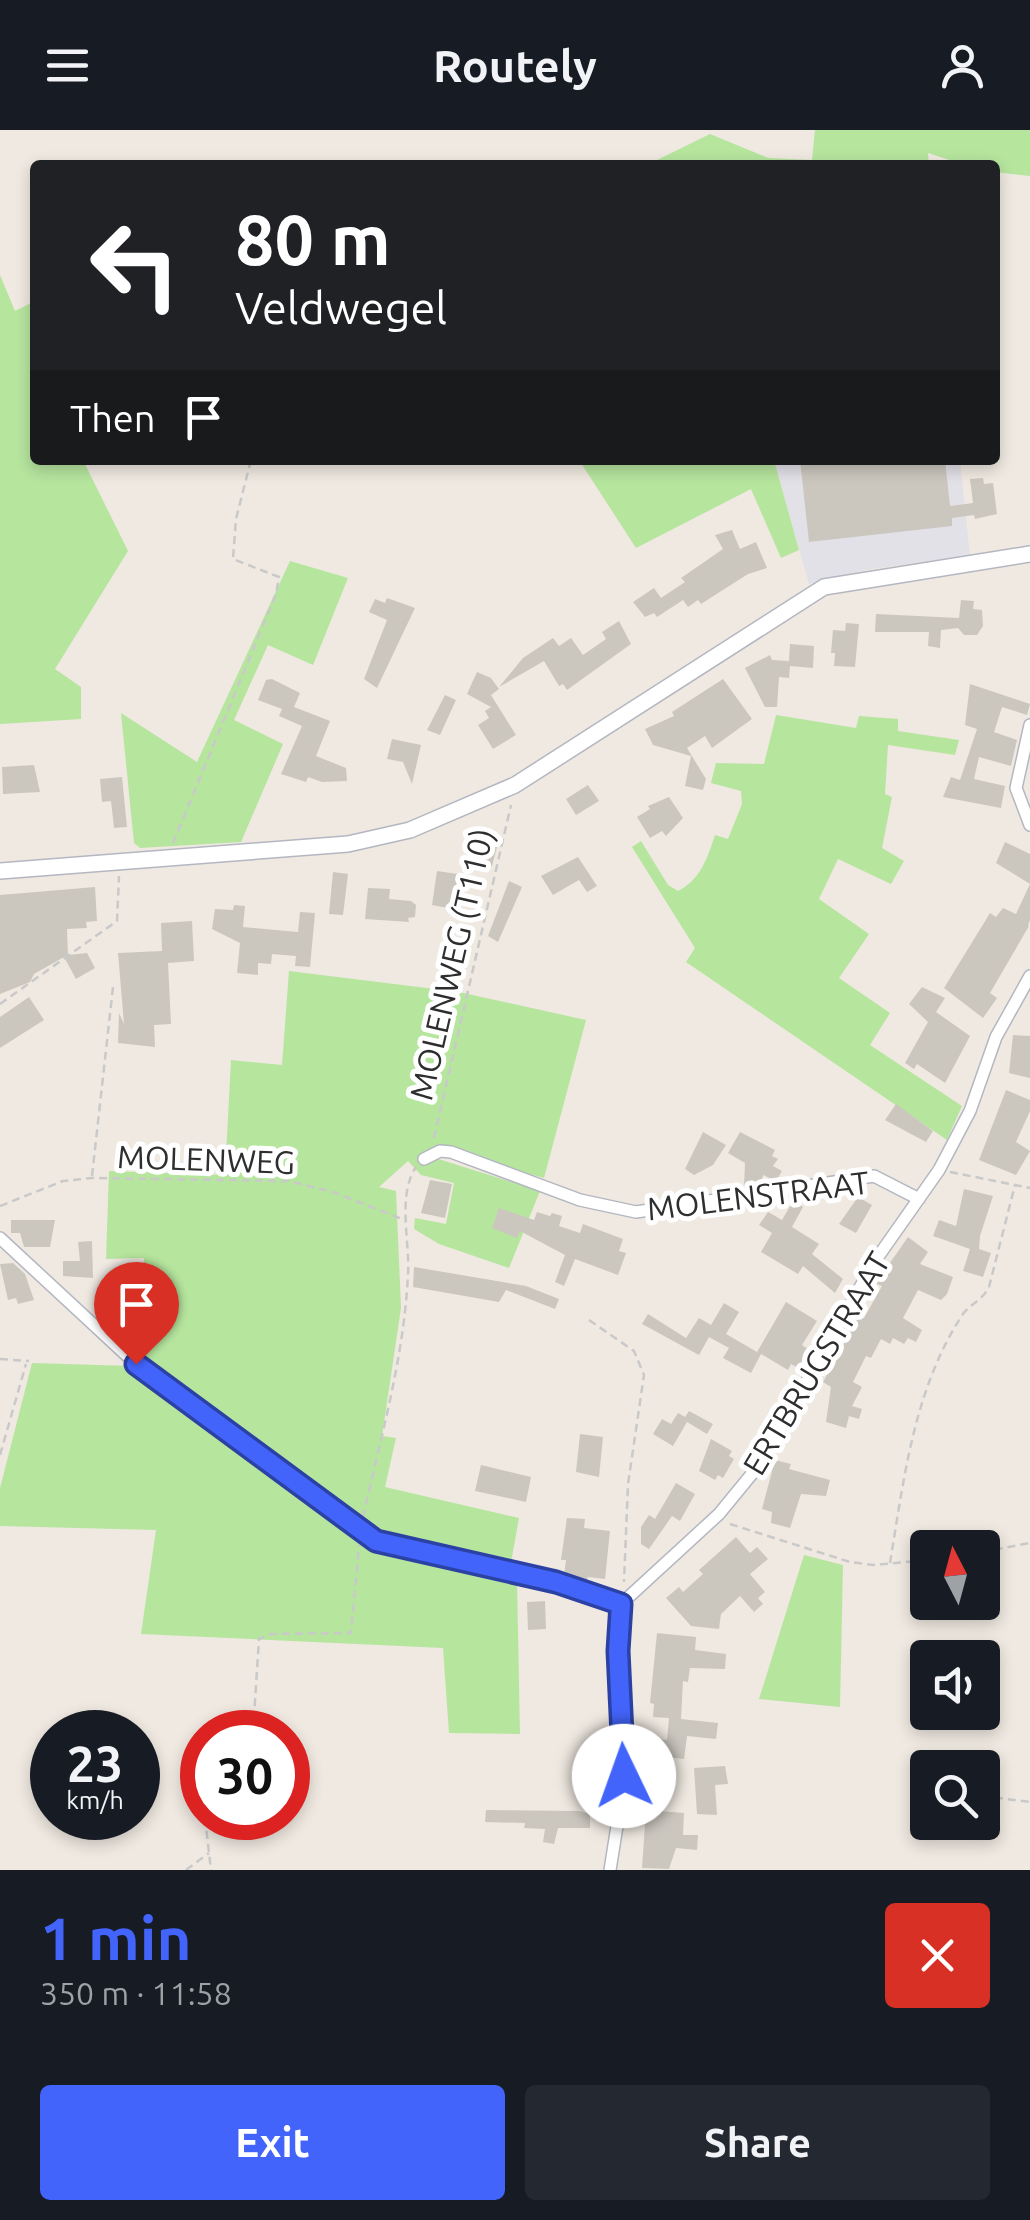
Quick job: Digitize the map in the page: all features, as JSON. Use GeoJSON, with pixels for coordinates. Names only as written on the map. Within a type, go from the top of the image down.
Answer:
{"type":"FeatureCollection","features":[{"type":"Feature","properties":{"kind":"main road"},"geometry":{"type":"LineString","coordinates":[[0,872],[348,844],[410,830],[516,785],[824,587],[1030,554]]}},
{"type":"Feature","properties":{"kind":"street"},"geometry":{"type":"LineString","coordinates":[[1030,725],[1016,788],[1030,825]]}},
{"type":"Feature","properties":{"kind":"street","name":"ERTBRUGSTRAAT"},"geometry":{"type":"LineString","coordinates":[[621,1604],[714,1518],[770,1450],[875,1261],[939,1170],[970,1111],[996,1037],[1030,976]]}},
{"type":"Feature","properties":{"kind":"street","name":"MOLENSTRAAT"},"geometry":{"type":"LineString","coordinates":[[427,1157],[440,1150],[460,1155],[580,1200],[636,1212],[874,1176],[919,1199]]}},
{"type":"Feature","properties":{"kind":"street"},"geometry":{"type":"LineString","coordinates":[[0,1238],[136,1364],[376,1541],[556,1582],[621,1604],[618,1651],[624,1776],[610,1870]]}},
{"type":"Feature","properties":{"kind":"path"},"geometry":{"type":"LineString","coordinates":[[166,859],[276,594],[279,577],[233,559],[236,518],[250,465]]}},
{"type":"Feature","properties":{"kind":"path","name":"MOLENWEG (T110)"},"geometry":{"type":"LineString","coordinates":[[427,1157],[516,785]]}},
{"type":"Feature","properties":{"kind":"path"},"geometry":{"type":"LineString","coordinates":[[0,1004],[117,921],[120,862]]}},
{"type":"Feature","properties":{"kind":"path"},"geometry":{"type":"LineString","coordinates":[[92,1178],[112,987]]}},
{"type":"Feature","properties":{"kind":"path"},"geometry":{"type":"LineString","coordinates":[[254,1710],[259,1640],[271,1634],[348,1636],[353,1629],[360,1527],[394,1392],[408,1274],[408,1180],[427,1157]]}},
{"type":"Feature","properties":{"kind":"path"},"geometry":{"type":"LineString","coordinates":[[939,1170],[1030,1188]]}},
{"type":"Feature","properties":{"kind":"path","name":"MOLENWEG"},"geometry":{"type":"LineString","coordinates":[[0,1206],[63,1182],[92,1178],[288,1181],[333,1192],[408,1222]]}},
{"type":"Feature","properties":{"kind":"path"},"geometry":{"type":"LineString","coordinates":[[890,1564],[914,1420],[965,1310],[982,1300],[988,1287],[1015,1184]]}},
{"type":"Feature","properties":{"kind":"path"},"geometry":{"type":"LineString","coordinates":[[590,1320],[634,1351],[644,1375],[628,1484],[621,1604]]}},
{"type":"Feature","properties":{"kind":"path"},"geometry":{"type":"LineString","coordinates":[[0,1359],[28,1362],[0,1455]]}},
{"type":"Feature","properties":{"kind":"path"},"geometry":{"type":"LineString","coordinates":[[714,1518],[850,1562],[910,1562]]}},
{"type":"Feature","properties":{"kind":"path"},"geometry":{"type":"LineString","coordinates":[[1000,1549],[1030,1543]]}},
{"type":"Feature","properties":{"kind":"path"},"geometry":{"type":"LineString","coordinates":[[1000,1798],[1030,1802]]}},
{"type":"Feature","properties":{"kind":"path"},"geometry":{"type":"LineString","coordinates":[[208,1840],[211,1870]]}},
{"type":"Feature","properties":{"kind":"path"},"geometry":{"type":"LineString","coordinates":[[186,1870],[209,1853]]}},
{"type":"Feature","properties":{"kind":"shaded area"},"geometry":{"type":"Polygon","coordinates":[[[775,465],[961,465],[970,556],[871,569],[809,584],[775,465]]]}},
{"type":"Feature","properties":{"kind":"green space"},"geometry":{"type":"Polygon","coordinates":[[[815,130],[1030,130],[1030,176],[1000,173],[1000,160],[950,160],[928,153],[929,160],[812,160],[815,130]]]}},
{"type":"Feature","properties":{"kind":"green space"},"geometry":{"type":"Polygon","coordinates":[[[710,134],[768,158],[812,160],[657,160],[710,134]]]}},
{"type":"Feature","properties":{"kind":"green space"},"geometry":{"type":"Polygon","coordinates":[[[0,275],[15,311],[30,304],[30,465],[85,465],[128,551],[55,669],[81,687],[81,719],[0,724],[0,275]]]}},
{"type":"Feature","properties":{"kind":"green space"},"geometry":{"type":"Polygon","coordinates":[[[582,465],[775,465],[799,550],[781,558],[751,489],[636,548],[582,465]]]}},
{"type":"Feature","properties":{"kind":"green space"},"geometry":{"type":"Polygon","coordinates":[[[290,561],[348,578],[313,665],[268,645],[234,720],[283,744],[241,842],[140,848],[134,843],[121,713],[197,762],[290,561]]]}},
{"type":"Feature","properties":{"kind":"green space"},"geometry":{"type":"Polygon","coordinates":[[[776,715],[856,728],[859,716],[898,719],[898,731],[959,740],[955,755],[888,745],[885,794],[892,797],[882,848],[904,861],[891,884],[838,859],[819,899],[869,934],[839,978],[890,1013],[870,1045],[962,1106],[947,1140],[686,962],[695,948],[632,847],[641,841],[668,885],[678,891],[692,881],[706,860],[715,835],[728,839],[742,804],[741,791],[711,783],[716,763],[764,764],[776,715]]]}},
{"type":"Feature","properties":{"kind":"green space"},"geometry":{"type":"Polygon","coordinates":[[[289,971],[459,992],[586,1020],[544,1178],[433,1147],[432,1157],[540,1191],[509,1268],[439,1244],[414,1229],[415,1218],[446,1224],[454,1183],[421,1175],[408,1161],[379,1187],[396,1191],[401,1308],[382,1436],[396,1438],[385,1487],[519,1518],[510,1568],[375,1533],[142,1364],[144,1258],[106,1259],[109,1171],[225,1175],[231,1060],[282,1065],[289,971]]]}},
{"type":"Feature","properties":{"kind":"green space"},"geometry":{"type":"Polygon","coordinates":[[[32,1363],[131,1366],[369,1543],[517,1581],[520,1734],[449,1733],[443,1648],[141,1634],[156,1530],[0,1526],[0,1488],[32,1363]]]}},
{"type":"Feature","properties":{"kind":"green space"},"geometry":{"type":"Polygon","coordinates":[[[804,1555],[843,1565],[840,1707],[759,1699],[804,1555]]]}},
{"type":"Feature","properties":{"kind":"building"},"geometry":{"type":"Polygon","coordinates":[[[801,465],[946,465],[950,506],[973,503],[970,479],[983,478],[984,484],[993,483],[997,514],[975,519],[974,515],[952,518],[952,526],[809,542],[801,465]]]}},
{"type":"Feature","properties":{"kind":"building"},"geometry":{"type":"Polygon","coordinates":[[[732,530],[740,549],[756,542],[767,568],[748,574],[701,604],[698,600],[688,607],[683,600],[657,617],[654,613],[645,617],[633,602],[654,588],[661,598],[685,582],[681,578],[723,549],[715,535],[732,530]]]}},
{"type":"Feature","properties":{"kind":"building"},"geometry":{"type":"Polygon","coordinates":[[[387,598],[415,608],[377,688],[364,679],[387,620],[369,612],[375,599],[385,603],[387,598]]]}},
{"type":"Feature","properties":{"kind":"building"},"geometry":{"type":"Polygon","coordinates":[[[961,600],[974,601],[973,609],[982,610],[983,626],[977,635],[964,635],[958,628],[941,630],[940,648],[928,646],[929,632],[875,632],[876,614],[959,618],[961,600]]]}},
{"type":"Feature","properties":{"kind":"building"},"geometry":{"type":"Polygon","coordinates":[[[619,621],[631,644],[567,690],[563,684],[559,686],[544,661],[499,687],[523,658],[553,638],[559,646],[571,638],[583,655],[606,639],[602,632],[619,621]]]}},
{"type":"Feature","properties":{"kind":"building"},"geometry":{"type":"Polygon","coordinates":[[[846,623],[859,624],[855,667],[834,666],[835,653],[831,653],[833,630],[845,631],[846,623]]]}},
{"type":"Feature","properties":{"kind":"building"},"geometry":{"type":"Polygon","coordinates":[[[790,644],[814,646],[813,668],[790,666],[789,678],[779,677],[777,707],[765,707],[745,668],[770,655],[772,660],[789,661],[790,644]]]}},
{"type":"Feature","properties":{"kind":"building"},"geometry":{"type":"Polygon","coordinates":[[[477,672],[491,678],[499,689],[491,695],[516,735],[493,749],[478,725],[489,718],[485,711],[491,707],[467,694],[477,672]]]}},
{"type":"Feature","properties":{"kind":"building"},"geometry":{"type":"Polygon","coordinates":[[[272,679],[300,693],[294,707],[330,721],[316,756],[346,768],[347,781],[322,782],[308,777],[306,782],[281,774],[302,726],[279,716],[282,709],[258,700],[266,680],[272,679]]]}},
{"type":"Feature","properties":{"kind":"building"},"geometry":{"type":"Polygon","coordinates":[[[723,679],[752,719],[712,748],[705,736],[687,748],[706,779],[703,790],[685,786],[691,756],[653,745],[645,729],[674,716],[672,712],[723,679]]]}},
{"type":"Feature","properties":{"kind":"building"},"geometry":{"type":"Polygon","coordinates":[[[970,684],[1030,704],[1027,715],[1002,707],[994,732],[1017,740],[1011,766],[979,757],[974,779],[1005,786],[1001,808],[943,797],[951,777],[960,780],[977,729],[965,725],[970,684]]]}},
{"type":"Feature","properties":{"kind":"building"},"geometry":{"type":"Polygon","coordinates":[[[445,695],[456,700],[440,735],[427,730],[445,695]]]}},
{"type":"Feature","properties":{"kind":"building"},"geometry":{"type":"Polygon","coordinates":[[[392,739],[421,745],[412,784],[403,762],[387,759],[392,739]]]}},
{"type":"Feature","properties":{"kind":"building"},"geometry":{"type":"Polygon","coordinates":[[[34,765],[40,792],[3,794],[2,767],[34,765]]]}},
{"type":"Feature","properties":{"kind":"building"},"geometry":{"type":"Polygon","coordinates":[[[122,777],[127,827],[114,828],[111,801],[102,802],[100,779],[122,777]]]}},
{"type":"Feature","properties":{"kind":"building"},"geometry":{"type":"Polygon","coordinates":[[[588,785],[599,801],[576,815],[566,799],[588,785]]]}},
{"type":"Feature","properties":{"kind":"building"},"geometry":{"type":"Polygon","coordinates":[[[669,797],[683,818],[666,836],[662,831],[650,838],[637,817],[650,809],[648,806],[669,797]]]}},
{"type":"Feature","properties":{"kind":"building"},"geometry":{"type":"Polygon","coordinates":[[[477,834],[498,843],[492,866],[471,865],[477,834]]]}},
{"type":"Feature","properties":{"kind":"building"},"geometry":{"type":"Polygon","coordinates":[[[1005,842],[1030,854],[1030,884],[996,863],[1005,842]]]}},
{"type":"Feature","properties":{"kind":"building"},"geometry":{"type":"Polygon","coordinates":[[[578,857],[597,886],[587,892],[579,880],[553,895],[541,876],[578,857]]]}},
{"type":"Feature","properties":{"kind":"building"},"geometry":{"type":"Polygon","coordinates":[[[437,871],[458,874],[453,909],[432,905],[437,871]]]}},
{"type":"Feature","properties":{"kind":"building"},"geometry":{"type":"Polygon","coordinates":[[[333,872],[348,874],[343,915],[329,914],[333,872]]]}},
{"type":"Feature","properties":{"kind":"building"},"geometry":{"type":"Polygon","coordinates":[[[509,881],[522,887],[498,942],[488,936],[509,881]]]}},
{"type":"Feature","properties":{"kind":"building"},"geometry":{"type":"Polygon","coordinates":[[[1030,884],[1029,926],[990,993],[997,998],[983,1018],[944,988],[990,913],[996,917],[1003,908],[1016,914],[1030,884]]]}},
{"type":"Feature","properties":{"kind":"building"},"geometry":{"type":"Polygon","coordinates":[[[95,887],[97,921],[86,922],[87,928],[67,929],[68,955],[87,953],[95,968],[76,979],[64,957],[34,974],[30,982],[0,994],[0,895],[95,887]]]}},
{"type":"Feature","properties":{"kind":"building"},"geometry":{"type":"Polygon","coordinates":[[[368,888],[390,889],[389,899],[411,901],[416,905],[415,917],[408,918],[409,922],[365,919],[368,888]]]}},
{"type":"Feature","properties":{"kind":"building"},"geometry":{"type":"Polygon","coordinates":[[[234,905],[245,906],[243,927],[298,932],[300,912],[315,913],[310,967],[295,966],[296,956],[272,954],[271,964],[258,963],[258,975],[237,973],[240,943],[212,929],[215,909],[233,910],[234,905]]]}},
{"type":"Feature","properties":{"kind":"building"},"geometry":{"type":"Polygon","coordinates":[[[192,921],[194,961],[168,963],[171,1024],[154,1025],[155,1047],[118,1043],[119,1013],[124,1024],[118,953],[162,951],[161,923],[192,921]]]}},
{"type":"Feature","properties":{"kind":"building"},"geometry":{"type":"Polygon","coordinates":[[[922,987],[945,998],[936,1012],[970,1036],[945,1083],[917,1064],[914,1069],[905,1063],[928,1022],[909,1004],[922,987]]]}},
{"type":"Feature","properties":{"kind":"building"},"geometry":{"type":"Polygon","coordinates":[[[29,997],[44,1020],[0,1048],[0,1017],[29,997]]]}},
{"type":"Feature","properties":{"kind":"building"},"geometry":{"type":"Polygon","coordinates":[[[1013,1035],[1030,1036],[1030,1078],[1009,1073],[1013,1035]]]}},
{"type":"Feature","properties":{"kind":"building"},"geometry":{"type":"Polygon","coordinates":[[[1006,1090],[1030,1100],[1030,1111],[1016,1142],[1030,1151],[1016,1175],[979,1160],[1006,1090]]]}},
{"type":"Feature","properties":{"kind":"building"},"geometry":{"type":"Polygon","coordinates":[[[896,1104],[933,1131],[926,1142],[885,1120],[896,1104]]]}},
{"type":"Feature","properties":{"kind":"building"},"geometry":{"type":"Polygon","coordinates":[[[703,1132],[726,1145],[713,1165],[694,1175],[685,1169],[703,1132]]]}},
{"type":"Feature","properties":{"kind":"building"},"geometry":{"type":"Polygon","coordinates":[[[740,1132],[775,1150],[772,1156],[778,1159],[773,1166],[782,1171],[776,1181],[763,1175],[761,1184],[744,1186],[745,1163],[728,1153],[740,1132]]]}},
{"type":"Feature","properties":{"kind":"building"},"geometry":{"type":"Polygon","coordinates":[[[430,1180],[452,1184],[445,1218],[421,1213],[430,1180]]]}},
{"type":"Feature","properties":{"kind":"building"},"geometry":{"type":"Polygon","coordinates":[[[964,1189],[993,1196],[980,1236],[979,1249],[991,1253],[983,1277],[963,1271],[970,1249],[933,1236],[939,1220],[956,1226],[964,1189]]]}},
{"type":"Feature","properties":{"kind":"building"},"geometry":{"type":"Polygon","coordinates":[[[858,1197],[872,1205],[856,1233],[839,1224],[858,1197]]]}},
{"type":"Feature","properties":{"kind":"building"},"geometry":{"type":"Polygon","coordinates":[[[793,1201],[803,1207],[792,1227],[819,1244],[812,1254],[843,1279],[835,1293],[803,1266],[798,1274],[761,1252],[772,1233],[759,1225],[768,1212],[782,1220],[793,1201]]]}},
{"type":"Feature","properties":{"kind":"building"},"geometry":{"type":"Polygon","coordinates":[[[499,1208],[534,1220],[537,1212],[550,1216],[552,1213],[562,1216],[559,1226],[580,1233],[583,1224],[623,1239],[619,1251],[626,1253],[618,1275],[575,1259],[564,1286],[555,1282],[565,1255],[520,1231],[517,1238],[492,1228],[499,1208]]]}},
{"type":"Feature","properties":{"kind":"building"},"geometry":{"type":"Polygon","coordinates":[[[11,1220],[55,1220],[50,1247],[24,1247],[20,1233],[11,1233],[11,1220]]]}},
{"type":"Feature","properties":{"kind":"building"},"geometry":{"type":"Polygon","coordinates":[[[908,1237],[928,1252],[920,1264],[953,1277],[947,1294],[941,1300],[918,1290],[903,1318],[922,1330],[916,1342],[908,1338],[904,1344],[893,1338],[890,1344],[881,1339],[871,1358],[866,1356],[853,1382],[862,1387],[852,1406],[862,1409],[859,1419],[849,1416],[846,1428],[826,1422],[831,1387],[823,1382],[859,1316],[864,1318],[882,1286],[874,1283],[881,1269],[885,1270],[908,1237]]]}},
{"type":"Feature","properties":{"kind":"building"},"geometry":{"type":"Polygon","coordinates":[[[92,1241],[93,1278],[63,1276],[63,1261],[80,1261],[78,1242],[92,1241]]]}},
{"type":"Feature","properties":{"kind":"building"},"geometry":{"type":"Polygon","coordinates":[[[13,1263],[25,1274],[34,1300],[18,1304],[16,1298],[8,1300],[0,1264],[13,1263]]]}},
{"type":"Feature","properties":{"kind":"building"},"geometry":{"type":"Polygon","coordinates":[[[414,1267],[526,1286],[559,1299],[555,1309],[506,1290],[499,1302],[413,1287],[414,1267]]]}},
{"type":"Feature","properties":{"kind":"building"},"geometry":{"type":"Polygon","coordinates":[[[786,1302],[817,1321],[802,1345],[808,1349],[798,1368],[791,1364],[788,1370],[761,1354],[751,1373],[723,1358],[729,1348],[709,1337],[699,1355],[642,1324],[648,1314],[686,1338],[699,1318],[711,1325],[724,1303],[739,1312],[726,1334],[757,1352],[786,1302]]]}},
{"type":"Feature","properties":{"kind":"building"},"geometry":{"type":"Polygon","coordinates":[[[689,1411],[713,1424],[707,1434],[687,1422],[673,1446],[653,1434],[662,1419],[671,1424],[678,1413],[685,1417],[689,1411]]]}},
{"type":"Feature","properties":{"kind":"building"},"geometry":{"type":"Polygon","coordinates":[[[580,1434],[603,1437],[599,1477],[576,1472],[580,1434]]]}},
{"type":"Feature","properties":{"kind":"building"},"geometry":{"type":"Polygon","coordinates":[[[711,1439],[732,1451],[729,1456],[734,1459],[723,1478],[718,1475],[715,1480],[699,1471],[711,1439]]]}},
{"type":"Feature","properties":{"kind":"building"},"geometry":{"type":"Polygon","coordinates":[[[775,1460],[791,1464],[789,1469],[830,1480],[826,1496],[801,1494],[790,1528],[771,1523],[772,1512],[762,1509],[775,1460]]]}},
{"type":"Feature","properties":{"kind":"building"},"geometry":{"type":"Polygon","coordinates":[[[481,1465],[531,1477],[526,1502],[475,1491],[481,1465]]]}},
{"type":"Feature","properties":{"kind":"building"},"geometry":{"type":"Polygon","coordinates":[[[676,1483],[695,1494],[680,1521],[672,1516],[649,1549],[641,1544],[641,1527],[649,1515],[655,1519],[676,1483]]]}},
{"type":"Feature","properties":{"kind":"building"},"geometry":{"type":"Polygon","coordinates":[[[567,1518],[585,1519],[584,1528],[610,1531],[605,1579],[588,1577],[586,1583],[564,1576],[566,1560],[561,1560],[567,1518]]]}},
{"type":"Feature","properties":{"kind":"building"},"geometry":{"type":"Polygon","coordinates":[[[736,1537],[750,1553],[757,1547],[768,1559],[750,1574],[765,1592],[758,1598],[763,1604],[754,1612],[740,1596],[721,1614],[719,1629],[691,1626],[666,1598],[679,1587],[683,1592],[703,1574],[699,1570],[736,1537]]]}},
{"type":"Feature","properties":{"kind":"building"},"geometry":{"type":"Polygon","coordinates":[[[545,1601],[546,1629],[528,1630],[527,1602],[545,1601]]]}},
{"type":"Feature","properties":{"kind":"building"},"geometry":{"type":"Polygon","coordinates":[[[657,1633],[696,1637],[695,1650],[726,1654],[725,1669],[690,1668],[688,1682],[683,1681],[681,1719],[718,1723],[716,1739],[687,1736],[684,1759],[650,1755],[651,1738],[667,1740],[669,1718],[653,1717],[654,1704],[650,1703],[657,1633]]]}},
{"type":"Feature","properties":{"kind":"building"},"geometry":{"type":"Polygon","coordinates":[[[725,1766],[728,1784],[715,1785],[717,1815],[697,1814],[694,1768],[725,1766]]]}},
{"type":"Feature","properties":{"kind":"building"},"geometry":{"type":"Polygon","coordinates":[[[486,1810],[579,1811],[590,1814],[590,1828],[558,1828],[554,1844],[543,1842],[545,1829],[524,1828],[525,1823],[485,1822],[486,1810]]]}},
{"type":"Feature","properties":{"kind":"building"},"geometry":{"type":"Polygon","coordinates":[[[646,1810],[684,1813],[683,1835],[698,1835],[697,1850],[676,1848],[669,1869],[642,1868],[646,1810]]]}},
{"type":"Feature","properties":{"kind":"route"},"geometry":{"type":"LineString","coordinates":[[136,1364],[376,1541],[556,1582],[621,1604],[618,1651],[624,1776]]}}]}
